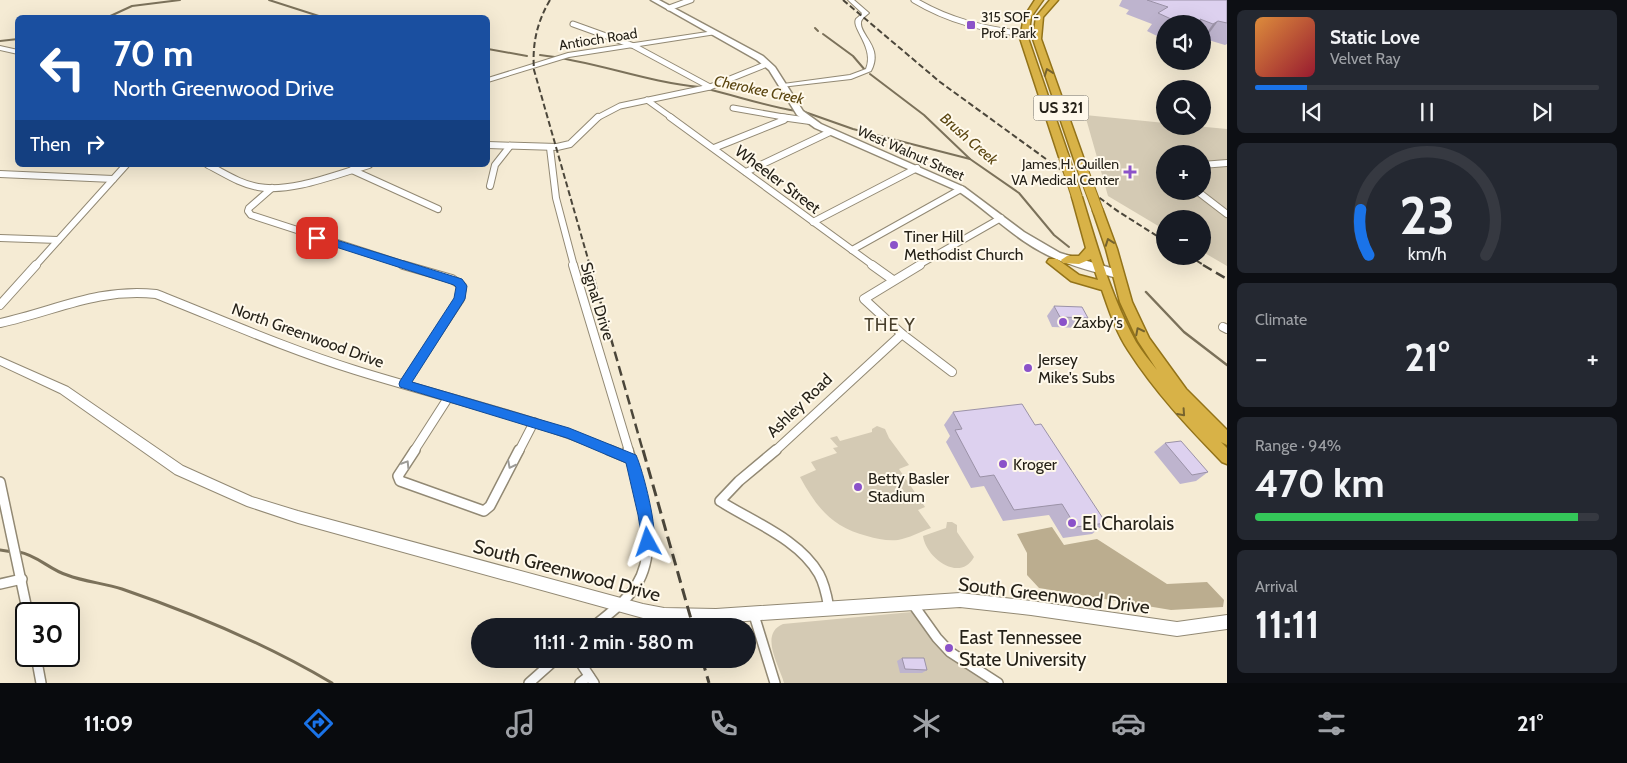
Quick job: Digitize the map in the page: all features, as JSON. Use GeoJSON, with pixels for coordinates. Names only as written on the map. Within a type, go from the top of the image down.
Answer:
{"type":"FeatureCollection","features":[{"type":"Feature","properties":{"kind":"highway"},"geometry":{"type":"LineString","coordinates":[[1024,34],[1025,23],[1033,6],[1039,0]]}},
{"type":"Feature","properties":{"kind":"highway","name":"US 321"},"geometry":{"type":"LineString","coordinates":[[1054,0],[1045,7],[1039,16],[1037,35],[1056,96],[1098,211],[1113,255],[1117,274],[1137,327],[1155,359],[1176,388],[1227,439]]}},
{"type":"Feature","properties":{"kind":"highway","name":"US 321"},"geometry":{"type":"LineString","coordinates":[[1024,34],[1092,248],[1102,270],[1121,325],[1147,369],[1183,414],[1227,458]]}},
{"type":"Feature","properties":{"kind":"highway"},"geometry":{"type":"LineString","coordinates":[[1067,260],[1085,258],[1090,254],[1092,248]]}},
{"type":"Feature","properties":{"kind":"highway"},"geometry":{"type":"LineString","coordinates":[[1053,262],[1075,278],[1107,287]]}},
{"type":"Feature","properties":{"kind":"main road","name":"West Walnut Street"},"geometry":{"type":"LineString","coordinates":[[654,0],[754,54],[767,64],[784,86],[799,111],[810,122],[917,168],[961,190],[982,203],[1021,234],[1067,260],[1117,274]]}},
{"type":"Feature","properties":{"kind":"main road","name":"West Walnut Street"},"geometry":{"type":"LineString","coordinates":[[1021,234],[1024,240],[1053,262],[1091,273],[1102,270]]}},
{"type":"Feature","properties":{"kind":"street"},"geometry":{"type":"LineString","coordinates":[[669,8],[691,0]]}},
{"type":"Feature","properties":{"kind":"street"},"geometry":{"type":"LineString","coordinates":[[784,86],[851,77],[869,70],[872,62],[871,52],[858,25],[859,19],[866,13],[851,0]]}},
{"type":"Feature","properties":{"kind":"street"},"geometry":{"type":"LineString","coordinates":[[914,0],[934,13],[963,25],[1024,34]]}},
{"type":"Feature","properties":{"kind":"street"},"geometry":{"type":"LineString","coordinates":[[573,24],[634,46],[706,88]]}},
{"type":"Feature","properties":{"kind":"street","name":"Antioch Road"},"geometry":{"type":"LineString","coordinates":[[490,79],[568,55],[714,32]]}},
{"type":"Feature","properties":{"kind":"street"},"geometry":{"type":"LineString","coordinates":[[0,48],[15,51]]}},
{"type":"Feature","properties":{"kind":"street"},"geometry":{"type":"LineString","coordinates":[[490,145],[550,148],[570,144],[598,117],[620,106],[706,88],[767,64]]}},
{"type":"Feature","properties":{"kind":"street"},"geometry":{"type":"LineString","coordinates":[[1043,94],[1056,96]]}},
{"type":"Feature","properties":{"kind":"street","name":"Wheeler Street"},"geometry":{"type":"LineString","coordinates":[[647,100],[893,280]]}},
{"type":"Feature","properties":{"kind":"street","name":"West Walnut Street"},"geometry":{"type":"LineString","coordinates":[[733,108],[761,113],[784,120],[810,122]]}},
{"type":"Feature","properties":{"kind":"street"},"geometry":{"type":"LineString","coordinates":[[714,148],[784,120]]}},
{"type":"Feature","properties":{"kind":"street"},"geometry":{"type":"LineString","coordinates":[[746,172],[830,132]]}},
{"type":"Feature","properties":{"kind":"street"},"geometry":{"type":"LineString","coordinates":[[490,186],[495,165],[510,146]]}},
{"type":"Feature","properties":{"kind":"street","name":"Signal Drive"},"geometry":{"type":"LineString","coordinates":[[550,148],[552,177],[568,247],[631,459]]}},
{"type":"Feature","properties":{"kind":"street"},"geometry":{"type":"LineString","coordinates":[[1211,164],[1227,163]]}},
{"type":"Feature","properties":{"kind":"street"},"geometry":{"type":"LineString","coordinates":[[0,305],[124,167]]}},
{"type":"Feature","properties":{"kind":"street"},"geometry":{"type":"LineString","coordinates":[[212,167],[239,181],[257,187],[272,188],[319,179],[362,167]]}},
{"type":"Feature","properties":{"kind":"street"},"geometry":{"type":"LineString","coordinates":[[813,222],[917,168]]}},
{"type":"Feature","properties":{"kind":"street"},"geometry":{"type":"LineString","coordinates":[[352,170],[438,209]]}},
{"type":"Feature","properties":{"kind":"street"},"geometry":{"type":"LineString","coordinates":[[0,174],[113,179]]}},
{"type":"Feature","properties":{"kind":"street"},"geometry":{"type":"LineString","coordinates":[[272,188],[250,208],[248,212],[251,215],[370,255],[452,279],[462,286],[460,299],[404,384]]}},
{"type":"Feature","properties":{"kind":"street"},"geometry":{"type":"LineString","coordinates":[[852,250],[961,190]]}},
{"type":"Feature","properties":{"kind":"street"},"geometry":{"type":"LineString","coordinates":[[1209,200],[1227,214]]}},
{"type":"Feature","properties":{"kind":"street"},"geometry":{"type":"LineString","coordinates":[[952,372],[902,334],[864,299],[893,280],[1001,218]]}},
{"type":"Feature","properties":{"kind":"street"},"geometry":{"type":"LineString","coordinates":[[0,238],[58,240]]}},
{"type":"Feature","properties":{"kind":"street","name":"North Greenwood Drive"},"geometry":{"type":"LineString","coordinates":[[0,323],[97,294],[132,291],[144,292],[195,308],[313,356],[354,370],[569,433],[631,459]]}},
{"type":"Feature","properties":{"kind":"street","name":"Ashley Road"},"geometry":{"type":"LineString","coordinates":[[829,608],[825,588],[819,574],[802,552],[720,501],[852,377],[902,334]]}},
{"type":"Feature","properties":{"kind":"street","name":"South Greenwood Drive"},"geometry":{"type":"LineString","coordinates":[[2,364],[64,390],[179,470],[243,499],[307,519],[584,596],[621,604],[643,612],[664,615],[754,615],[829,608],[960,600],[1177,629],[1227,622]]}},
{"type":"Feature","properties":{"kind":"street"},"geometry":{"type":"LineString","coordinates":[[448,398],[398,476],[400,481],[484,511],[490,506],[534,422]]}},
{"type":"Feature","properties":{"kind":"street"},"geometry":{"type":"LineString","coordinates":[[604,618],[621,604],[633,590],[641,575],[647,548],[645,515],[631,459]]}},
{"type":"Feature","properties":{"kind":"street"},"geometry":{"type":"LineString","coordinates":[[0,482],[26,602]]}},
{"type":"Feature","properties":{"kind":"street"},"geometry":{"type":"LineString","coordinates":[[0,584],[22,579]]}},
{"type":"Feature","properties":{"kind":"street"},"geometry":{"type":"LineString","coordinates":[[912,603],[943,644],[967,663],[998,683]]}},
{"type":"Feature","properties":{"kind":"street"},"geometry":{"type":"LineString","coordinates":[[754,615],[775,683]]}},
{"type":"Feature","properties":{"kind":"street"},"geometry":{"type":"LineString","coordinates":[[38,667],[41,683]]}},
{"type":"Feature","properties":{"kind":"street"},"geometry":{"type":"LineString","coordinates":[[530,683],[546,668]]}},
{"type":"Feature","properties":{"kind":"street"},"geometry":{"type":"LineString","coordinates":[[582,668],[588,681]]}},
{"type":"Feature","properties":{"kind":"shaded area","name":"James H. Quillen VA Medical Center"},"geometry":{"type":"Polygon","coordinates":[[[1085,115],[1156,122],[1156,135],[1211,135],[1211,128],[1227,129],[1227,266],[1211,257],[1211,210],[1156,210],[1156,225],[1108,196],[1085,115]]]}},
{"type":"Feature","properties":{"kind":"shaded area","name":"Betty Basler Stadium"},"geometry":{"type":"Polygon","coordinates":[[[877,426],[885,429],[889,438],[909,465],[899,469],[925,507],[918,510],[931,528],[898,540],[882,540],[867,536],[835,522],[819,507],[800,477],[816,470],[811,462],[837,453],[833,448],[838,447],[830,438],[837,436],[840,441],[872,432],[872,429],[877,426]]]}},
{"type":"Feature","properties":{"kind":"shaded area"},"geometry":{"type":"Polygon","coordinates":[[[947,522],[957,525],[957,532],[974,557],[961,568],[953,568],[944,564],[930,552],[925,544],[923,536],[946,528],[947,522]]]}},
{"type":"Feature","properties":{"kind":"shaded area"},"geometry":{"type":"Polygon","coordinates":[[[1052,527],[1064,545],[1097,539],[1167,584],[1207,582],[1224,600],[1223,607],[1171,610],[1039,588],[1027,575],[1027,553],[1017,534],[1052,527]]]}},
{"type":"Feature","properties":{"kind":"shaded area"},"geometry":{"type":"Polygon","coordinates":[[[912,612],[919,618],[932,640],[947,656],[989,683],[784,683],[771,642],[772,635],[776,629],[783,624],[912,612]]]}},
{"type":"Feature","properties":{"kind":"building"},"geometry":{"type":"Polygon","coordinates":[[[1147,0],[1227,0],[1227,23],[1218,21],[1211,23],[1211,15],[1162,15],[1158,13],[1168,7],[1147,0]]]}},
{"type":"Feature","properties":{"kind":"building"},"geometry":{"type":"Polygon","coordinates":[[[1054,306],[1082,307],[1088,318],[1060,317],[1054,306]]]}},
{"type":"Feature","properties":{"kind":"building","name":"Kroger"},"geometry":{"type":"Polygon","coordinates":[[[1022,404],[1035,425],[1041,424],[1106,523],[1076,527],[1062,504],[1014,510],[994,475],[980,477],[955,430],[962,429],[953,412],[1022,404]]]}},
{"type":"Feature","properties":{"kind":"building"},"geometry":{"type":"Polygon","coordinates":[[[1181,441],[1208,472],[1192,475],[1165,443],[1181,441]]]}},
{"type":"Feature","properties":{"kind":"building"},"geometry":{"type":"Polygon","coordinates":[[[902,658],[924,658],[927,670],[905,669],[902,658]]]}},
{"type":"Feature","properties":{"kind":"waterway","name":"Cherokee Creek"},"geometry":{"type":"LineString","coordinates":[[112,15],[132,6],[180,0]]}},
{"type":"Feature","properties":{"kind":"waterway","name":"Cherokee Creek"},"geometry":{"type":"LineString","coordinates":[[269,0],[316,15]]}},
{"type":"Feature","properties":{"kind":"waterway","name":"Brush Creek"},"geometry":{"type":"LineString","coordinates":[[815,28],[818,31]]}},
{"type":"Feature","properties":{"kind":"waterway","name":"Brush Creek"},"geometry":{"type":"LineString","coordinates":[[823,34],[853,56],[865,70]]}},
{"type":"Feature","properties":{"kind":"waterway","name":"Cherokee Creek"},"geometry":{"type":"LineString","coordinates":[[0,41],[15,39]]}},
{"type":"Feature","properties":{"kind":"waterway","name":"Cherokee Creek"},"geometry":{"type":"LineString","coordinates":[[490,49],[527,56]]}},
{"type":"Feature","properties":{"kind":"waterway","name":"Cherokee Creek"},"geometry":{"type":"LineString","coordinates":[[540,55],[580,62],[660,81],[700,87]]}},
{"type":"Feature","properties":{"kind":"waterway","name":"Brush Creek"},"geometry":{"type":"LineString","coordinates":[[870,74],[924,115],[970,159]]}},
{"type":"Feature","properties":{"kind":"waterway","name":"Cherokee Creek"},"geometry":{"type":"LineString","coordinates":[[707,89],[796,111]]}},
{"type":"Feature","properties":{"kind":"waterway","name":"Cherokee Creek"},"geometry":{"type":"LineString","coordinates":[[802,111],[853,129],[970,159]]}},
{"type":"Feature","properties":{"kind":"waterway","name":"Brush Creek"},"geometry":{"type":"LineString","coordinates":[[970,159],[1019,193],[1054,235],[1069,247]]}},
{"type":"Feature","properties":{"kind":"waterway","name":"Brush Creek"},"geometry":{"type":"LineString","coordinates":[[1146,292],[1184,332],[1227,365]]}},
{"type":"Feature","properties":{"kind":"waterway"},"geometry":{"type":"LineString","coordinates":[[0,550],[13,552]]}},
{"type":"Feature","properties":{"kind":"waterway"},"geometry":{"type":"LineString","coordinates":[[19,552],[32,556],[67,575],[122,589],[203,619],[282,655],[332,683]]}},
{"type":"Feature","properties":{"kind":"railway"},"geometry":{"type":"LineString","coordinates":[[550,0],[536,34],[534,70],[590,266]]}},
{"type":"Feature","properties":{"kind":"railway"},"geometry":{"type":"LineString","coordinates":[[843,0],[940,82],[1119,212],[1156,235]]}},
{"type":"Feature","properties":{"kind":"railway"},"geometry":{"type":"LineString","coordinates":[[590,265],[643,451]]}},
{"type":"Feature","properties":{"kind":"railway"},"geometry":{"type":"LineString","coordinates":[[1203,265],[1227,279]]}},
{"type":"Feature","properties":{"kind":"railway"},"geometry":{"type":"LineString","coordinates":[[643,450],[691,618]]}},
{"type":"Feature","properties":{"kind":"railway"},"geometry":{"type":"LineString","coordinates":[[705,668],[709,683]]}},
{"type":"Feature","properties":{"kind":"place","name":"315 SOF - Prof. Park"},"geometry":{"type":"Point","coordinates":[971,25]}},
{"type":"Feature","properties":{"kind":"place","name":"James H. Quillen VA Medical Center"},"geometry":{"type":"Point","coordinates":[1130,172]}},
{"type":"Feature","properties":{"kind":"place","name":"Tiner Hill Methodist Church"},"geometry":{"type":"Point","coordinates":[894,245]}},
{"type":"Feature","properties":{"kind":"place","name":"Zaxby's"},"geometry":{"type":"Point","coordinates":[1063,322]}},
{"type":"Feature","properties":{"kind":"place","name":"Jersey Mike's Subs"},"geometry":{"type":"Point","coordinates":[1028,368]}},
{"type":"Feature","properties":{"kind":"place","name":"Kroger"},"geometry":{"type":"Point","coordinates":[1003,464]}},
{"type":"Feature","properties":{"kind":"place","name":"Betty Basler Stadium"},"geometry":{"type":"Point","coordinates":[858,487]}},
{"type":"Feature","properties":{"kind":"place","name":"El Charolais"},"geometry":{"type":"Point","coordinates":[1072,523]}},
{"type":"Feature","properties":{"kind":"place","name":"East Tennessee State University"},"geometry":{"type":"Point","coordinates":[949,648]}},
{"type":"Feature","properties":{"kind":"district","name":"THE Y"},"geometry":{"type":"Point","coordinates":[890,325]}},
{"type":"Feature","properties":{"kind":"route"},"geometry":{"type":"LineString","coordinates":[[317,238],[458,282],[462,286],[460,299],[404,384],[545,425],[631,459],[645,515],[648,542]]}}]}
